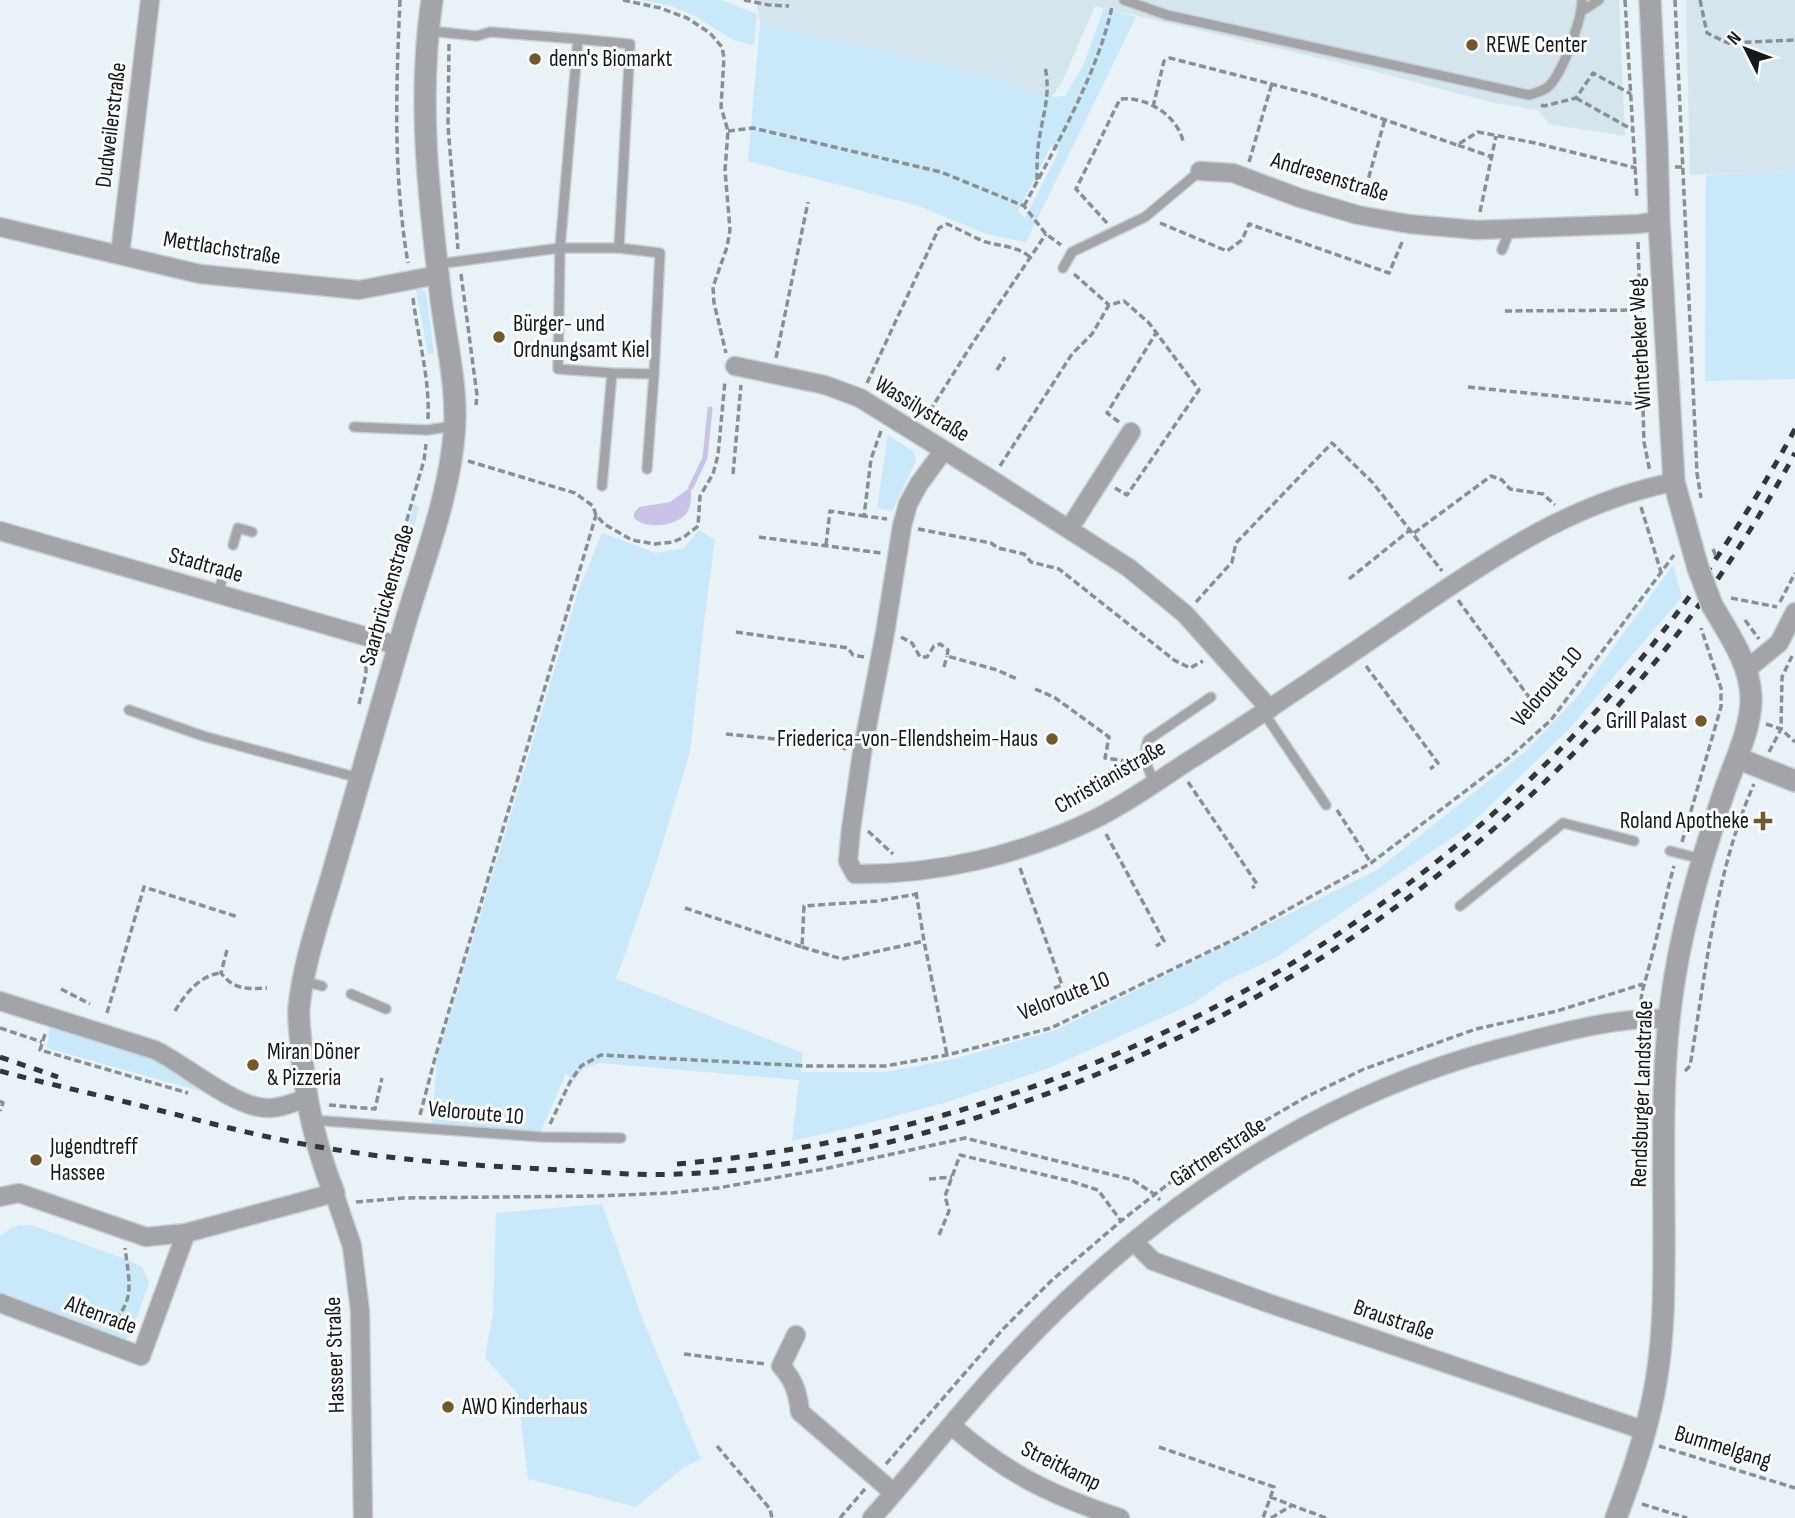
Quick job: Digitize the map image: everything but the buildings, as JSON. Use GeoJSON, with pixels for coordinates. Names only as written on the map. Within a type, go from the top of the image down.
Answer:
{"type":"FeatureCollection","features":[{"type":"Feature","properties":{"kind":"street","name":"Dudweilerstraße"},"geometry":{"type":"LineString","coordinates":[[120,255],[150,0]]}},
{"type":"Feature","properties":{"kind":"street","name":"Saarbrückenstraße"},"geometry":{"type":"LineString","coordinates":[[337,1200],[322,1162],[298,1010],[312,983],[360,779],[432,536],[452,457],[456,425],[455,385],[437,270],[424,127],[424,65],[432,0]]}},
{"type":"Feature","properties":{"kind":"street","name":"Winterbeker Weg"},"geometry":{"type":"LineString","coordinates":[[1648,1],[1674,482],[1698,568],[1714,608],[1746,670]]}},
{"type":"Feature","properties":{"kind":"street","name":"Andresenstraße"},"geometry":{"type":"LineString","coordinates":[[1200,171],[1233,173],[1300,198],[1358,215],[1409,224],[1477,230],[1638,224],[1659,220]]}},
{"type":"Feature","properties":{"kind":"street","name":"Mettlachstraße"},"geometry":{"type":"LineString","coordinates":[[0,227],[200,274],[347,289],[359,290],[411,281],[437,270]]}},
{"type":"Feature","properties":{"kind":"street","name":"Wassilystraße"},"geometry":{"type":"LineString","coordinates":[[732,363],[825,385],[860,398],[1129,568],[1185,614],[1220,651],[1267,711]]}},
{"type":"Feature","properties":{"kind":"street"},"geometry":{"type":"LineString","coordinates":[[1069,529],[1132,432]]}},
{"type":"Feature","properties":{"kind":"street","name":"Christianistraße"},"geometry":{"type":"LineString","coordinates":[[944,450],[919,484],[908,504],[902,524],[886,633],[862,753],[851,829],[848,860],[855,874],[912,873],[1015,851],[1098,818],[1267,711],[1513,545],[1561,519],[1607,499],[1674,482]]}},
{"type":"Feature","properties":{"kind":"street","name":"Stadtrade"},"geometry":{"type":"LineString","coordinates":[[0,531],[399,646]]}},
{"type":"Feature","properties":{"kind":"street"},"geometry":{"type":"LineString","coordinates":[[1746,670],[1787,647],[1795,612]]}},
{"type":"Feature","properties":{"kind":"street","name":"Rendsburger Landstraße"},"geometry":{"type":"LineString","coordinates":[[1620,1508],[1646,1431],[1657,1380],[1664,1301],[1664,1096],[1668,1019],[1683,934],[1703,859],[1748,718],[1751,697],[1746,670]]}},
{"type":"Feature","properties":{"kind":"street"},"geometry":{"type":"LineString","coordinates":[[1737,758],[1795,780]]}},
{"type":"Feature","properties":{"kind":"street"},"geometry":{"type":"LineString","coordinates":[[0,1001],[155,1050],[177,1061],[233,1098],[262,1108],[314,1107]]}},
{"type":"Feature","properties":{"kind":"street","name":"Gärtnerstraße"},"geometry":{"type":"LineString","coordinates":[[872,1518],[1014,1353],[1051,1316],[1170,1213],[1252,1156],[1329,1113],[1406,1079],[1451,1063],[1550,1035],[1639,1018],[1668,1019]]}},
{"type":"Feature","properties":{"kind":"street"},"geometry":{"type":"LineString","coordinates":[[0,1197],[19,1192],[146,1237],[186,1233],[337,1200]]}},
{"type":"Feature","properties":{"kind":"street","name":"Hasseer Straße"},"geometry":{"type":"LineString","coordinates":[[337,1200],[352,1246],[360,1311],[363,1518]]}},
{"type":"Feature","properties":{"kind":"street","name":"Altenrade"},"geometry":{"type":"LineString","coordinates":[[0,1303],[141,1356],[186,1233]]}},
{"type":"Feature","properties":{"kind":"street","name":"Braustraße"},"geometry":{"type":"LineString","coordinates":[[1134,1242],[1153,1261],[1268,1303],[1646,1431]]}},
{"type":"Feature","properties":{"kind":"street"},"geometry":{"type":"LineString","coordinates":[[796,1335],[781,1367],[792,1378],[799,1398],[800,1412],[894,1493]]}},
{"type":"Feature","properties":{"kind":"street","name":"Streitkamp"},"geometry":{"type":"LineString","coordinates":[[951,1425],[1022,1478],[1046,1491],[1120,1518]]}},
{"type":"Feature","properties":{"kind":"lane"},"geometry":{"type":"LineString","coordinates":[[1124,0],[1167,15],[1529,95],[1548,88],[1559,72],[1582,11],[1582,0]]}},
{"type":"Feature","properties":{"kind":"lane"},"geometry":{"type":"LineString","coordinates":[[1582,11],[1599,0]]}},
{"type":"Feature","properties":{"kind":"lane"},"geometry":{"type":"LineString","coordinates":[[428,31],[477,36],[490,32],[630,44],[619,248]]}},
{"type":"Feature","properties":{"kind":"lane"},"geometry":{"type":"LineString","coordinates":[[578,39],[561,248],[558,369],[654,374]]}},
{"type":"Feature","properties":{"kind":"lane","name":"Andresenstraße"},"geometry":{"type":"LineString","coordinates":[[1072,252],[1145,217],[1200,171]]}},
{"type":"Feature","properties":{"kind":"lane"},"geometry":{"type":"LineString","coordinates":[[1502,250],[1510,229]]}},
{"type":"Feature","properties":{"kind":"lane"},"geometry":{"type":"LineString","coordinates":[[437,270],[459,262],[561,248],[619,248],[660,253],[647,469]]}},
{"type":"Feature","properties":{"kind":"lane"},"geometry":{"type":"LineString","coordinates":[[1063,268],[1072,252]]}},
{"type":"Feature","properties":{"kind":"lane"},"geometry":{"type":"LineString","coordinates":[[602,486],[612,373]]}},
{"type":"Feature","properties":{"kind":"lane"},"geometry":{"type":"LineString","coordinates":[[355,427],[427,430],[456,425]]}},
{"type":"Feature","properties":{"kind":"lane"},"geometry":{"type":"LineString","coordinates":[[233,545],[238,528],[252,532]]}},
{"type":"Feature","properties":{"kind":"lane"},"geometry":{"type":"LineString","coordinates":[[218,594],[225,572]]}},
{"type":"Feature","properties":{"kind":"lane"},"geometry":{"type":"LineString","coordinates":[[1154,782],[1145,764],[1144,751],[1148,740],[1211,697]]}},
{"type":"Feature","properties":{"kind":"lane"},"geometry":{"type":"LineString","coordinates":[[129,710],[203,736],[360,779]]}},
{"type":"Feature","properties":{"kind":"lane"},"geometry":{"type":"LineString","coordinates":[[1267,711],[1326,805]]}},
{"type":"Feature","properties":{"kind":"lane"},"geometry":{"type":"LineString","coordinates":[[1460,906],[1563,823],[1634,841]]}},
{"type":"Feature","properties":{"kind":"lane"},"geometry":{"type":"LineString","coordinates":[[1670,851],[1703,859]]}},
{"type":"Feature","properties":{"kind":"lane"},"geometry":{"type":"LineString","coordinates":[[351,994],[386,1009]]}},
{"type":"Feature","properties":{"kind":"lane","name":"Veloroute 10"},"geometry":{"type":"LineString","coordinates":[[314,1107],[416,1127],[542,1137]]}},
{"type":"Feature","properties":{"kind":"lane"},"geometry":{"type":"LineString","coordinates":[[542,1137],[621,1138]]}},
{"type":"Feature","properties":{"kind":"path"},"geometry":{"type":"LineString","coordinates":[[358,709],[370,638],[424,460],[427,430],[426,371],[400,217],[397,175],[395,122],[400,0]]}},
{"type":"Feature","properties":{"kind":"path"},"geometry":{"type":"LineString","coordinates":[[623,0],[660,8],[687,18],[710,33],[722,47],[722,107],[728,131],[724,170],[730,230],[713,288],[714,303],[732,363],[733,474]]}},
{"type":"Feature","properties":{"kind":"path"},"geometry":{"type":"LineString","coordinates":[[744,0],[789,6]]}},
{"type":"Feature","properties":{"kind":"path"},"geometry":{"type":"LineString","coordinates":[[1675,0],[1697,472],[1701,498]]}},
{"type":"Feature","properties":{"kind":"path"},"geometry":{"type":"LineString","coordinates":[[1700,0],[1707,33],[1728,43],[1795,40]]}},
{"type":"Feature","properties":{"kind":"path"},"geometry":{"type":"LineString","coordinates":[[1024,206],[1080,95],[1108,26],[1112,8]]}},
{"type":"Feature","properties":{"kind":"path"},"geometry":{"type":"LineString","coordinates":[[449,33],[448,126],[459,262],[477,395],[476,411]]}},
{"type":"Feature","properties":{"kind":"path"},"geometry":{"type":"LineString","coordinates":[[1153,107],[1164,61],[1170,58],[1272,83],[1385,119],[1492,158]]}},
{"type":"Feature","properties":{"kind":"path"},"geometry":{"type":"LineString","coordinates":[[1037,182],[1038,143],[1047,100],[1045,67]]}},
{"type":"Feature","properties":{"kind":"path"},"geometry":{"type":"LineString","coordinates":[[1631,94],[1593,73],[1576,98],[1633,130]]}},
{"type":"Feature","properties":{"kind":"path"},"geometry":{"type":"LineString","coordinates":[[1244,177],[1272,83]]}},
{"type":"Feature","properties":{"kind":"path"},"geometry":{"type":"LineString","coordinates":[[1116,232],[1076,189],[1120,99],[1133,97],[1168,116],[1180,127],[1183,141]]}},
{"type":"Feature","properties":{"kind":"path"},"geometry":{"type":"LineString","coordinates":[[1358,215],[1385,119]]}},
{"type":"Feature","properties":{"kind":"path"},"geometry":{"type":"LineString","coordinates":[[728,131],[753,128],[941,172],[1024,206],[1046,234],[1072,252]]}},
{"type":"Feature","properties":{"kind":"path"},"geometry":{"type":"LineString","coordinates":[[1457,145],[1478,132],[1636,168]]}},
{"type":"Feature","properties":{"kind":"path"},"geometry":{"type":"LineString","coordinates":[[1477,230],[1496,136]]}},
{"type":"Feature","properties":{"kind":"path"},"geometry":{"type":"LineString","coordinates":[[784,362],[775,360],[808,202]]}},
{"type":"Feature","properties":{"kind":"path"},"geometry":{"type":"LineString","coordinates":[[1145,217],[1227,251],[1242,240],[1249,224],[1389,274],[1409,224]]}},
{"type":"Feature","properties":{"kind":"path"},"geometry":{"type":"LineString","coordinates":[[865,388],[939,228],[947,224],[1000,246],[1020,248],[1030,257]]}},
{"type":"Feature","properties":{"kind":"path"},"geometry":{"type":"LineString","coordinates":[[923,423],[1046,234]]}},
{"type":"Feature","properties":{"kind":"path"},"geometry":{"type":"LineString","coordinates":[[1077,275],[1109,305]]}},
{"type":"Feature","properties":{"kind":"path"},"geometry":{"type":"LineString","coordinates":[[992,480],[1072,354],[1091,334],[1109,305],[1124,301],[1149,323],[1199,390],[1127,495],[1101,479]]}},
{"type":"Feature","properties":{"kind":"path"},"geometry":{"type":"LineString","coordinates":[[1505,311],[1641,310]]}},
{"type":"Feature","properties":{"kind":"path"},"geometry":{"type":"LineString","coordinates":[[1132,432],[1107,413],[1156,333]]}},
{"type":"Feature","properties":{"kind":"path"},"geometry":{"type":"LineString","coordinates":[[997,369],[1005,357]]}},
{"type":"Feature","properties":{"kind":"path"},"geometry":{"type":"LineString","coordinates":[[452,457],[576,493],[593,506],[596,515],[604,524],[632,540],[655,544],[673,542],[698,526],[700,496],[713,474],[718,455],[732,363]]}},
{"type":"Feature","properties":{"kind":"path"},"geometry":{"type":"LineString","coordinates":[[1468,387],[1644,405]]}},
{"type":"Feature","properties":{"kind":"path"},"geometry":{"type":"LineString","coordinates":[[864,516],[871,459],[888,415]]}},
{"type":"Feature","properties":{"kind":"path"},"geometry":{"type":"LineString","coordinates":[[1185,614],[1232,562],[1236,544],[1332,443],[1373,483],[1430,555]]}},
{"type":"Feature","properties":{"kind":"path"},"geometry":{"type":"LineString","coordinates":[[1638,474],[1649,470]]}},
{"type":"Feature","properties":{"kind":"path"},"geometry":{"type":"LineString","coordinates":[[1349,579],[1491,476],[1502,480],[1510,489],[1543,494],[1556,506],[1545,512]]}},
{"type":"Feature","properties":{"kind":"path"},"geometry":{"type":"LineString","coordinates":[[1640,506],[1661,572]]}},
{"type":"Feature","properties":{"kind":"path"},"geometry":{"type":"LineString","coordinates":[[825,546],[830,511],[991,543],[998,548],[1024,554],[1031,562],[1059,569],[1174,660],[1191,668],[1220,651]]}},
{"type":"Feature","properties":{"kind":"path"},"geometry":{"type":"LineString","coordinates":[[416,1127],[596,515]]}},
{"type":"Feature","properties":{"kind":"path"},"geometry":{"type":"LineString","coordinates":[[759,537],[897,555]]}},
{"type":"Feature","properties":{"kind":"path","name":"Veloroute 10"},"geometry":{"type":"LineString","coordinates":[[542,1137],[581,1066],[601,1055],[808,1066],[885,1066],[947,1055],[1051,1028],[1237,938],[1371,863],[1510,757],[1551,720],[1675,554]]}},
{"type":"Feature","properties":{"kind":"path"},"geometry":{"type":"LineString","coordinates":[[1449,587],[1534,704],[1529,708]]}},
{"type":"Feature","properties":{"kind":"path"},"geometry":{"type":"LineString","coordinates":[[1721,707],[1714,608],[1777,607]]}},
{"type":"Feature","properties":{"kind":"path"},"geometry":{"type":"LineString","coordinates":[[736,632],[848,648],[853,655],[880,660]]}},
{"type":"Feature","properties":{"kind":"path"},"geometry":{"type":"LineString","coordinates":[[886,633],[903,637],[912,643],[920,657],[927,657],[934,646],[940,643],[948,650],[944,667]]}},
{"type":"Feature","properties":{"kind":"path"},"geometry":{"type":"LineString","coordinates":[[1787,647],[1782,677],[1781,729],[1795,743]]}},
{"type":"Feature","properties":{"kind":"path"},"geometry":{"type":"LineString","coordinates":[[1354,651],[1438,763],[1430,769]]}},
{"type":"Feature","properties":{"kind":"path"},"geometry":{"type":"LineString","coordinates":[[947,656],[997,670],[1017,679]]}},
{"type":"Feature","properties":{"kind":"path"},"geometry":{"type":"LineString","coordinates":[[1035,689],[1054,697],[1109,737],[1105,758],[1145,764]]}},
{"type":"Feature","properties":{"kind":"path"},"geometry":{"type":"LineString","coordinates":[[726,734],[835,745],[862,753]]}},
{"type":"Feature","properties":{"kind":"path"},"geometry":{"type":"LineString","coordinates":[[1179,767],[1257,884],[1252,888]]}},
{"type":"Feature","properties":{"kind":"path"},"geometry":{"type":"LineString","coordinates":[[1664,1096],[1690,1066],[1721,888],[1745,805]]}},
{"type":"Feature","properties":{"kind":"path"},"geometry":{"type":"LineString","coordinates":[[1336,809],[1371,863]]}},
{"type":"Feature","properties":{"kind":"path"},"geometry":{"type":"LineString","coordinates":[[1098,818],[1164,941],[1156,946]]}},
{"type":"Feature","properties":{"kind":"path"},"geometry":{"type":"LineString","coordinates":[[851,829],[866,829],[912,873],[947,1055]]}},
{"type":"Feature","properties":{"kind":"path"},"geometry":{"type":"LineString","coordinates":[[1015,851],[1062,985],[1052,989]]}},
{"type":"Feature","properties":{"kind":"path"},"geometry":{"type":"LineString","coordinates":[[107,1013],[145,887],[237,917]]}},
{"type":"Feature","properties":{"kind":"path"},"geometry":{"type":"LineString","coordinates":[[802,947],[804,906],[877,901],[917,894]]}},
{"type":"Feature","properties":{"kind":"path"},"geometry":{"type":"LineString","coordinates":[[685,908],[842,959],[924,942]]}},
{"type":"Feature","properties":{"kind":"path"},"geometry":{"type":"LineString","coordinates":[[226,950],[221,974],[228,984],[267,988]]}},
{"type":"Feature","properties":{"kind":"path"},"geometry":{"type":"LineString","coordinates":[[175,1011],[187,993],[198,983],[212,974],[221,974]]}},
{"type":"Feature","properties":{"kind":"path"},"geometry":{"type":"LineString","coordinates":[[61,989],[90,1004]]}},
{"type":"Feature","properties":{"kind":"path"},"geometry":{"type":"LineString","coordinates":[[0,1028],[43,1042],[40,1051],[192,1094],[207,1097],[218,1088]]}},
{"type":"Feature","properties":{"kind":"path"},"geometry":{"type":"LineString","coordinates":[[314,1107],[374,1109],[382,1078]]}},
{"type":"Feature","properties":{"kind":"path"},"geometry":{"type":"LineString","coordinates":[[0,1101],[3,1103],[0,1111]]}},
{"type":"Feature","properties":{"kind":"path"},"geometry":{"type":"LineString","coordinates":[[337,1200],[598,1196],[706,1189],[824,1169],[965,1138],[1133,1180],[1154,1194],[1170,1213]]}},
{"type":"Feature","properties":{"kind":"path"},"geometry":{"type":"LineString","coordinates":[[939,1236],[948,1211],[945,1196],[960,1155],[1098,1190],[1121,1221]]}},
{"type":"Feature","properties":{"kind":"path"},"geometry":{"type":"LineString","coordinates":[[929,1179],[951,1177]]}},
{"type":"Feature","properties":{"kind":"path"},"geometry":{"type":"LineString","coordinates":[[91,1337],[121,1315],[130,1293],[123,1230]]}},
{"type":"Feature","properties":{"kind":"path"},"geometry":{"type":"LineString","coordinates":[[684,1354],[781,1367]]}},
{"type":"Feature","properties":{"kind":"path","name":"Bummelgang"},"geometry":{"type":"LineString","coordinates":[[1646,1431],[1660,1447],[1795,1488]]}},
{"type":"Feature","properties":{"kind":"path"},"geometry":{"type":"LineString","coordinates":[[717,1446],[770,1509],[772,1518]]}},
{"type":"Feature","properties":{"kind":"path"},"geometry":{"type":"LineString","coordinates":[[1159,1447],[1274,1487],[1263,1518]]}},
{"type":"Feature","properties":{"kind":"path"},"geometry":{"type":"LineString","coordinates":[[1270,1497],[1326,1518]]}},
{"type":"Feature","properties":{"kind":"path"},"geometry":{"type":"LineString","coordinates":[[1271,1518],[1291,1506]]}},
{"type":"Feature","properties":{"kind":"path"},"geometry":{"type":"LineString","coordinates":[[1620,1508],[1687,1518]]}},
{"type":"Feature","properties":{"kind":"shaded area"},"geometry":{"type":"Polygon","coordinates":[[[643,0],[721,0],[757,14],[754,45],[733,40],[695,16],[671,6],[643,0]]]}},
{"type":"Feature","properties":{"kind":"shaded area"},"geometry":{"type":"Polygon","coordinates":[[[756,0],[1619,0],[1625,136],[1549,124],[1538,110],[1490,102],[1366,69],[1095,6],[1063,80],[1051,98],[1018,91],[1000,79],[760,23],[756,0]]]}},
{"type":"Feature","properties":{"kind":"shaded area"},"geometry":{"type":"Polygon","coordinates":[[[1686,0],[1795,0],[1795,171],[1690,175],[1686,0]]]}},
{"type":"Feature","properties":{"kind":"shaded area"},"geometry":{"type":"Polygon","coordinates":[[[1104,8],[1136,17],[1026,242],[986,234],[919,206],[748,161],[760,23],[1001,79],[1016,88],[1040,95],[1065,96],[1083,66],[1104,8]],[[1051,146],[1018,211],[1025,218],[1059,151],[1051,146]]]}},
{"type":"Feature","properties":{"kind":"shaded area"},"geometry":{"type":"Polygon","coordinates":[[[1795,171],[1795,379],[1705,381],[1706,175],[1795,171]]]}},
{"type":"Feature","properties":{"kind":"shaded area"},"geometry":{"type":"Polygon","coordinates":[[[416,289],[426,293],[434,353],[428,355],[416,289]]]}},
{"type":"Feature","properties":{"kind":"shaded area"},"geometry":{"type":"Polygon","coordinates":[[[888,435],[914,452],[916,461],[892,511],[877,508],[888,435]]]}},
{"type":"Feature","properties":{"kind":"shaded area"},"geometry":{"type":"Polygon","coordinates":[[[691,487],[689,508],[681,518],[668,524],[653,525],[634,518],[639,507],[670,502],[691,487]]]}},
{"type":"Feature","properties":{"kind":"shaded area"},"geometry":{"type":"Polygon","coordinates":[[[414,505],[419,506],[406,565],[390,608],[382,621],[414,505]]]}},
{"type":"Feature","properties":{"kind":"shaded area"},"geometry":{"type":"Polygon","coordinates":[[[699,530],[715,540],[690,752],[654,871],[616,979],[803,1053],[801,1072],[885,1072],[954,1059],[1056,1030],[1377,870],[1526,751],[1579,695],[1673,565],[1682,597],[1570,728],[1469,826],[1275,958],[1225,981],[1192,1004],[1049,1068],[947,1102],[792,1141],[799,1080],[600,1063],[584,1068],[574,1081],[566,1073],[540,1133],[432,1126],[437,1059],[578,592],[602,533],[656,553],[684,548],[699,530]]]}},
{"type":"Feature","properties":{"kind":"shaded area"},"geometry":{"type":"Polygon","coordinates":[[[50,1027],[156,1058],[203,1088],[200,1091],[47,1048],[50,1027]]]}},
{"type":"Feature","properties":{"kind":"shaded area"},"geometry":{"type":"Polygon","coordinates":[[[602,1204],[641,1315],[701,1459],[684,1467],[636,1507],[528,1479],[518,1394],[485,1358],[493,1313],[496,1213],[602,1204]]]}},
{"type":"Feature","properties":{"kind":"shaded area"},"geometry":{"type":"Polygon","coordinates":[[[20,1225],[32,1225],[143,1268],[149,1283],[130,1336],[124,1340],[0,1295],[0,1236],[20,1225]]]}},
{"type":"Feature","properties":{"kind":"waterway"},"geometry":{"type":"LineString","coordinates":[[691,487],[705,458],[710,409]]}},
{"type":"Feature","properties":{"kind":"railway"},"geometry":{"type":"LineString","coordinates":[[677,1164],[853,1137],[1022,1091],[1181,1024],[1330,939],[1467,837],[1591,717],[1701,581],[1795,429]]}},
{"type":"Feature","properties":{"kind":"railway"},"geometry":{"type":"LineString","coordinates":[[0,1071],[249,1133],[345,1151],[470,1165],[620,1174],[709,1173],[833,1155],[924,1133],[1059,1089],[1189,1032],[1313,963],[1429,882],[1537,790],[1634,687],[1721,575],[1795,453]]}},
{"type":"Feature","properties":{"kind":"railway"},"geometry":{"type":"LineString","coordinates":[[0,1057],[58,1077]]}},
{"type":"Feature","properties":{"kind":"place","name":"REWE Center"},"geometry":{"type":"Point","coordinates":[1472,45]}},
{"type":"Feature","properties":{"kind":"place","name":"denn's Biomarkt"},"geometry":{"type":"Point","coordinates":[535,59]}},
{"type":"Feature","properties":{"kind":"place","name":"Bürger- und Ordnungsamt Kiel"},"geometry":{"type":"Point","coordinates":[499,337]}},
{"type":"Feature","properties":{"kind":"place","name":"Grill Palast"},"geometry":{"type":"Point","coordinates":[1701,721]}},
{"type":"Feature","properties":{"kind":"place","name":"Friederica-von-Ellendsheim-Haus"},"geometry":{"type":"Point","coordinates":[1052,739]}},
{"type":"Feature","properties":{"kind":"place","name":"Roland Apotheke"},"geometry":{"type":"Point","coordinates":[1763,821]}},
{"type":"Feature","properties":{"kind":"place","name":"Miran Döner & Pizzeria"},"geometry":{"type":"Point","coordinates":[253,1065]}},
{"type":"Feature","properties":{"kind":"place","name":"Jugendtreff Hassee"},"geometry":{"type":"Point","coordinates":[36,1160]}},
{"type":"Feature","properties":{"kind":"place","name":"AWO Kinderhaus"},"geometry":{"type":"Point","coordinates":[448,1407]}}]}
